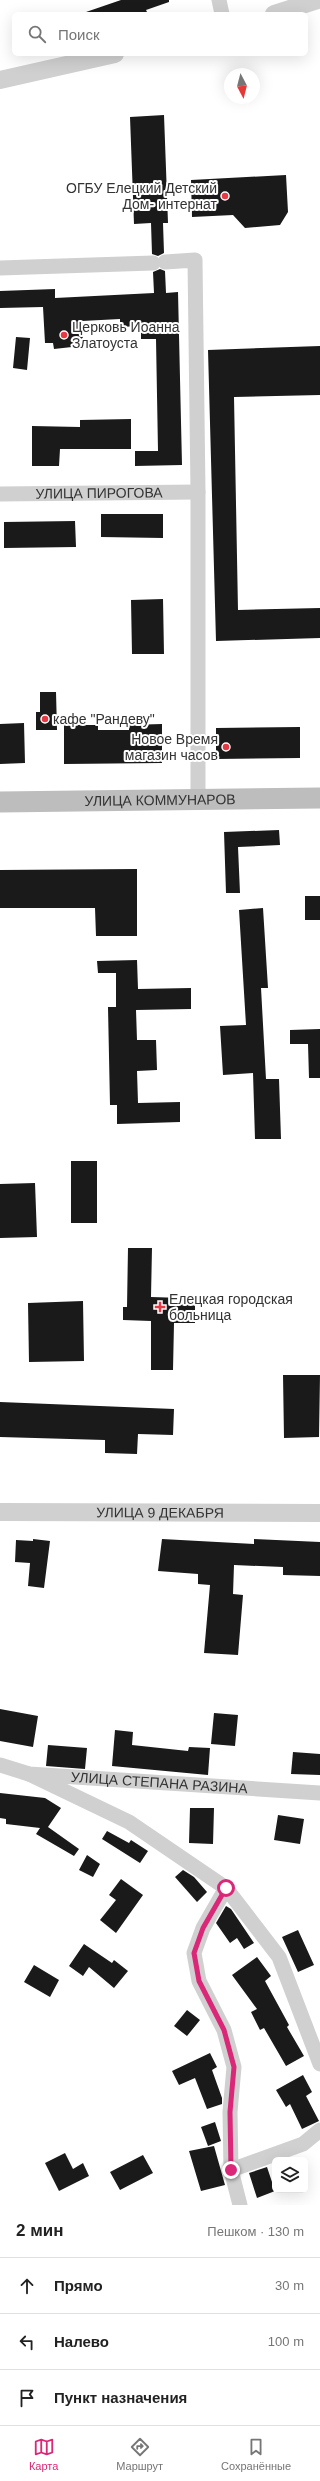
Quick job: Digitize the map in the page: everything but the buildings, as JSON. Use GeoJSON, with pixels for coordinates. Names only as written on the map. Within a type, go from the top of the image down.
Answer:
{"type":"FeatureCollection","features":[{"type":"Feature","properties":{"kind":"main road","name":"УЛИЦА КОММУНАРОВ"},"geometry":{"type":"LineString","coordinates":[[0,802],[198,798],[320,798]]}},
{"type":"Feature","properties":{"kind":"street"},"geometry":{"type":"LineString","coordinates":[[219,0],[222,12]]}},
{"type":"Feature","properties":{"kind":"street"},"geometry":{"type":"LineString","coordinates":[[280,12],[318,0]]}},
{"type":"Feature","properties":{"kind":"street"},"geometry":{"type":"LineString","coordinates":[[0,80],[106,56]]}},
{"type":"Feature","properties":{"kind":"street"},"geometry":{"type":"LineString","coordinates":[[0,268],[195,260],[198,492],[198,798]]}},
{"type":"Feature","properties":{"kind":"street","name":"УЛИЦА ПИРОГОВА"},"geometry":{"type":"LineString","coordinates":[[0,494],[198,492]]}},
{"type":"Feature","properties":{"kind":"street","name":"УЛИЦА 9 ДЕКАБРЯ"},"geometry":{"type":"LineString","coordinates":[[0,1512],[320,1513]]}},
{"type":"Feature","properties":{"kind":"street","name":"УЛИЦА СТЕПАНА РАЗИНА"},"geometry":{"type":"LineString","coordinates":[[0,1765],[29,1774],[320,1793]]}},
{"type":"Feature","properties":{"kind":"street"},"geometry":{"type":"LineString","coordinates":[[29,1774],[129,1822],[226,1888],[279,1957],[320,2064]]}},
{"type":"Feature","properties":{"kind":"street"},"geometry":{"type":"LineString","coordinates":[[226,1888],[203,1928],[194,1953],[199,1981],[224,2030],[234,2067],[230,2112],[231,2170],[240,2205]]}},
{"type":"Feature","properties":{"kind":"street"},"geometry":{"type":"LineString","coordinates":[[231,2170],[303,2144],[320,2130]]}},
{"type":"Feature","properties":{"kind":"place","name":"ОГБУ Елецкий Детский Дом- интернат"},"geometry":{"type":"Point","coordinates":[225,196]}},
{"type":"Feature","properties":{"kind":"place","name":"Церковь Иоанна Златоуста"},"geometry":{"type":"Point","coordinates":[64,335]}},
{"type":"Feature","properties":{"kind":"place","name":"кафе \"Рандеву\""},"geometry":{"type":"Point","coordinates":[45,719]}},
{"type":"Feature","properties":{"kind":"place","name":"Новое Время магазин часов"},"geometry":{"type":"Point","coordinates":[226,747]}},
{"type":"Feature","properties":{"kind":"place","name":"Елецкая городская больница"},"geometry":{"type":"Point","coordinates":[160,1307]}},
{"type":"Feature","properties":{"kind":"route"},"geometry":{"type":"LineString","coordinates":[[226,1888],[203,1928],[194,1953],[199,1981],[224,2030],[234,2067],[230,2112],[231,2170]]}}]}
